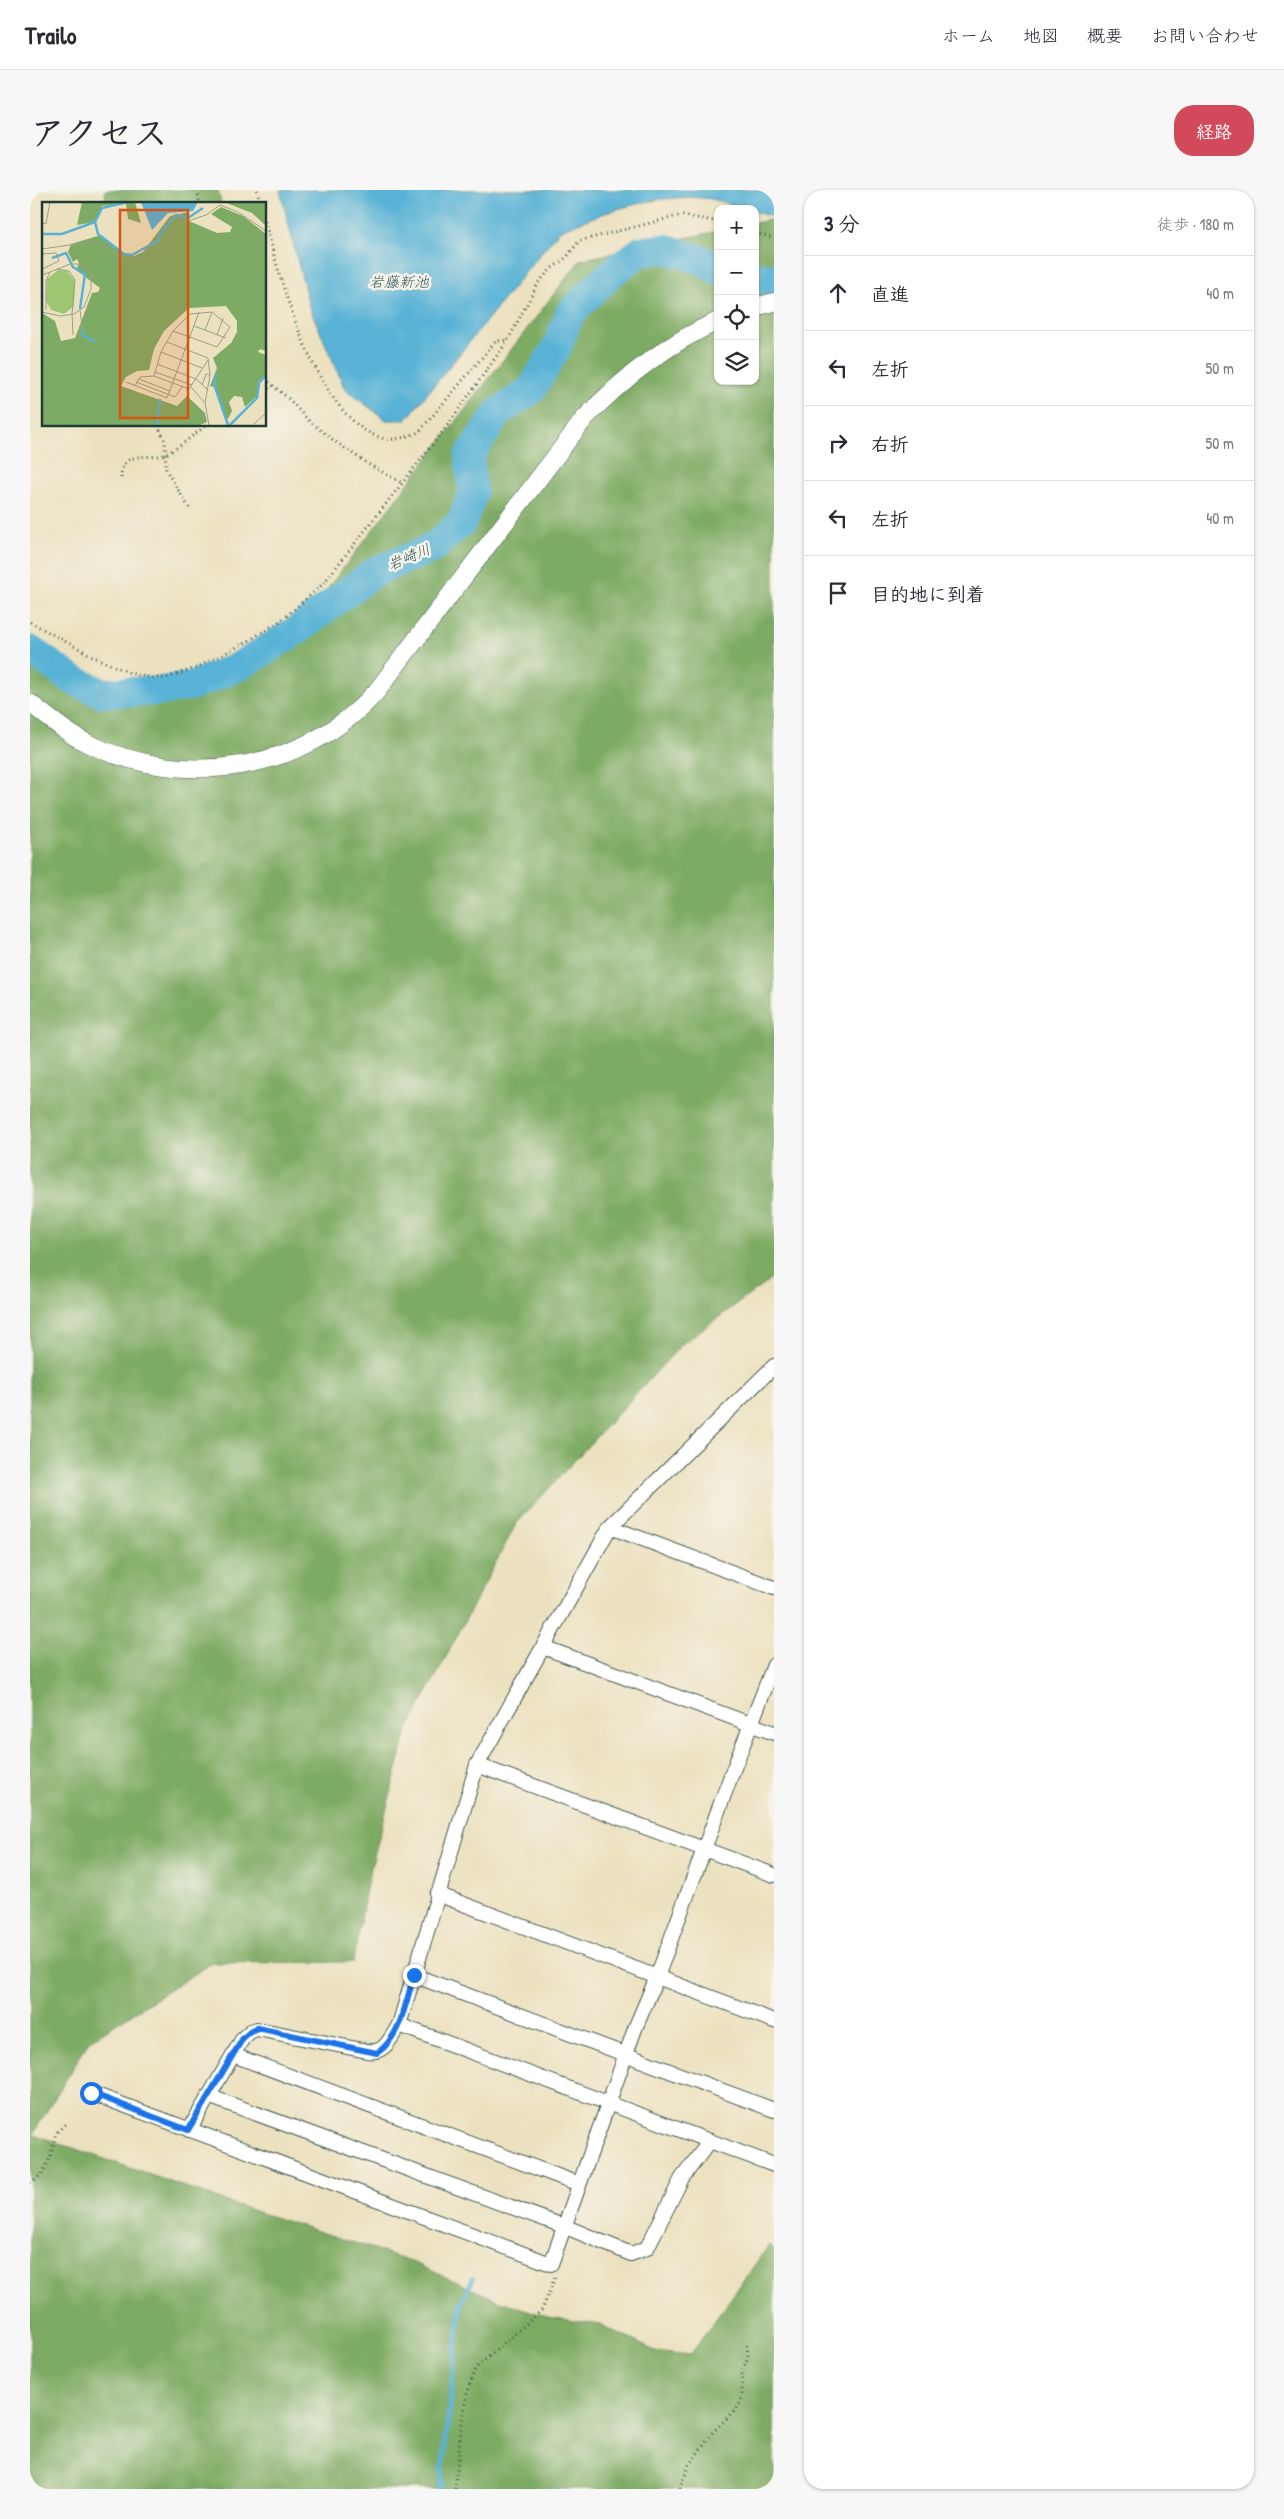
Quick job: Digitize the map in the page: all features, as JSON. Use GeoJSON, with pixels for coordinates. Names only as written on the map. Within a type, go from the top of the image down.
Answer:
{"type":"FeatureCollection","features":[{"type":"Feature","properties":{"kind":"street"},"geometry":{"type":"LineString","coordinates":[[759,306],[774,302]]}},
{"type":"Feature","properties":{"kind":"street"},"geometry":{"type":"LineString","coordinates":[[30,703],[60,726],[88,743],[128,759],[155,766],[202,769],[243,765],[282,755],[313,741],[342,723],[365,705],[584,420],[606,396],[657,355],[714,323]]}},
{"type":"Feature","properties":{"kind":"street"},"geometry":{"type":"LineString","coordinates":[[188,2130],[243,2038],[257,2028],[377,2053],[384,2048],[399,2026],[477,1765],[610,1526],[774,1366]]}},
{"type":"Feature","properties":{"kind":"street"},"geometry":{"type":"LineString","coordinates":[[610,1526],[774,1588]]}},
{"type":"Feature","properties":{"kind":"street"},"geometry":{"type":"LineString","coordinates":[[543,1647],[774,1734]]}},
{"type":"Feature","properties":{"kind":"street"},"geometry":{"type":"LineString","coordinates":[[91,2093],[551,2264],[566,2227],[579,2184],[627,2056],[636,2026],[658,1977],[704,1849],[774,1666]]}},
{"type":"Feature","properties":{"kind":"street"},"geometry":{"type":"LineString","coordinates":[[477,1765],[774,1875]]}},
{"type":"Feature","properties":{"kind":"street"},"geometry":{"type":"LineString","coordinates":[[437,1894],[774,2020]]}},
{"type":"Feature","properties":{"kind":"street"},"geometry":{"type":"LineString","coordinates":[[414,1975],[774,2110]]}},
{"type":"Feature","properties":{"kind":"street"},"geometry":{"type":"LineString","coordinates":[[399,2026],[774,2164]]}},
{"type":"Feature","properties":{"kind":"street"},"geometry":{"type":"LineString","coordinates":[[233,2055],[579,2184]]}},
{"type":"Feature","properties":{"kind":"street"},"geometry":{"type":"LineString","coordinates":[[208,2096],[566,2227],[631,2254],[647,2248],[682,2178],[710,2141]]}},
{"type":"Feature","properties":{"kind":"path"},"geometry":{"type":"LineString","coordinates":[[30,622],[51,636],[130,673],[166,678],[196,668],[245,643],[282,620],[323,584],[447,426],[508,340],[538,283],[567,257],[579,241],[682,215],[714,221]]}},
{"type":"Feature","properties":{"kind":"path"},"geometry":{"type":"LineString","coordinates":[[266,226],[279,278],[316,369],[334,400],[360,427],[383,439],[405,438],[419,432],[496,341],[508,340]]}},
{"type":"Feature","properties":{"kind":"path"},"geometry":{"type":"LineString","coordinates":[[759,234],[774,238]]}},
{"type":"Feature","properties":{"kind":"path"},"geometry":{"type":"LineString","coordinates":[[266,380],[308,420],[334,440],[368,464],[402,483]]}},
{"type":"Feature","properties":{"kind":"path"},"geometry":{"type":"LineString","coordinates":[[266,391],[272,385]]}},
{"type":"Feature","properties":{"kind":"path"},"geometry":{"type":"LineString","coordinates":[[158,426],[164,441],[166,470],[191,511]]}},
{"type":"Feature","properties":{"kind":"path"},"geometry":{"type":"LineString","coordinates":[[121,478],[125,464],[133,458],[165,455],[207,426]]}},
{"type":"Feature","properties":{"kind":"path"},"geometry":{"type":"LineString","coordinates":[[30,2183],[42,2174],[50,2158],[56,2133],[68,2122]]}},
{"type":"Feature","properties":{"kind":"path"},"geometry":{"type":"LineString","coordinates":[[455,2489],[463,2419],[473,2374],[478,2366],[542,2310],[558,2270],[551,2264]]}},
{"type":"Feature","properties":{"kind":"path"},"geometry":{"type":"LineString","coordinates":[[680,2489],[689,2465],[712,2433],[740,2406],[742,2372],[748,2357],[747,2344]]}},
{"type":"Feature","properties":{"kind":"green space"},"geometry":{"type":"Polygon","coordinates":[[[105,190],[218,190],[221,202],[106,202],[105,190]]]}},
{"type":"Feature","properties":{"kind":"green space"},"geometry":{"type":"Polygon","coordinates":[[[774,219],[774,1277],[683,1343],[516,1524],[407,1731],[368,1879],[353,1962],[212,1963],[89,2041],[33,2134],[239,2206],[405,2259],[500,2301],[549,2317],[601,2325],[655,2351],[690,2355],[769,2245],[774,2249],[774,2489],[30,2489],[30,639],[67,663],[140,697],[181,697],[278,653],[580,260],[714,232],[714,385],[759,385],[759,222],[774,219]]]}},
{"type":"Feature","properties":{"kind":"water","name":"岩藤新池"},"geometry":{"type":"Polygon","coordinates":[[[280,190],[774,190],[774,217],[759,213],[759,205],[735,205],[716,200],[685,197],[629,206],[593,217],[559,231],[406,420],[386,420],[345,389],[309,306],[280,190]]]}},
{"type":"Feature","properties":{"kind":"waterway","name":"岩崎川"},"geometry":{"type":"LineString","coordinates":[[30,650],[73,680],[102,693],[161,691],[194,685],[240,666],[296,631],[374,572],[433,548],[462,522],[473,493],[469,456],[499,412],[531,390],[557,347],[570,313],[610,274],[641,251],[666,249],[702,260],[714,268]]}},
{"type":"Feature","properties":{"kind":"waterway"},"geometry":{"type":"LineString","coordinates":[[759,278],[774,279]]}},
{"type":"Feature","properties":{"kind":"waterway"},"geometry":{"type":"LineString","coordinates":[[440,2489],[461,2303],[473,2279]]}},
{"type":"Feature","properties":{"kind":"route"},"geometry":{"type":"LineString","coordinates":[[91,2093],[188,2130],[243,2038],[251,2031],[257,2028],[377,2053],[384,2048],[399,2026],[414,1975]]}}]}
